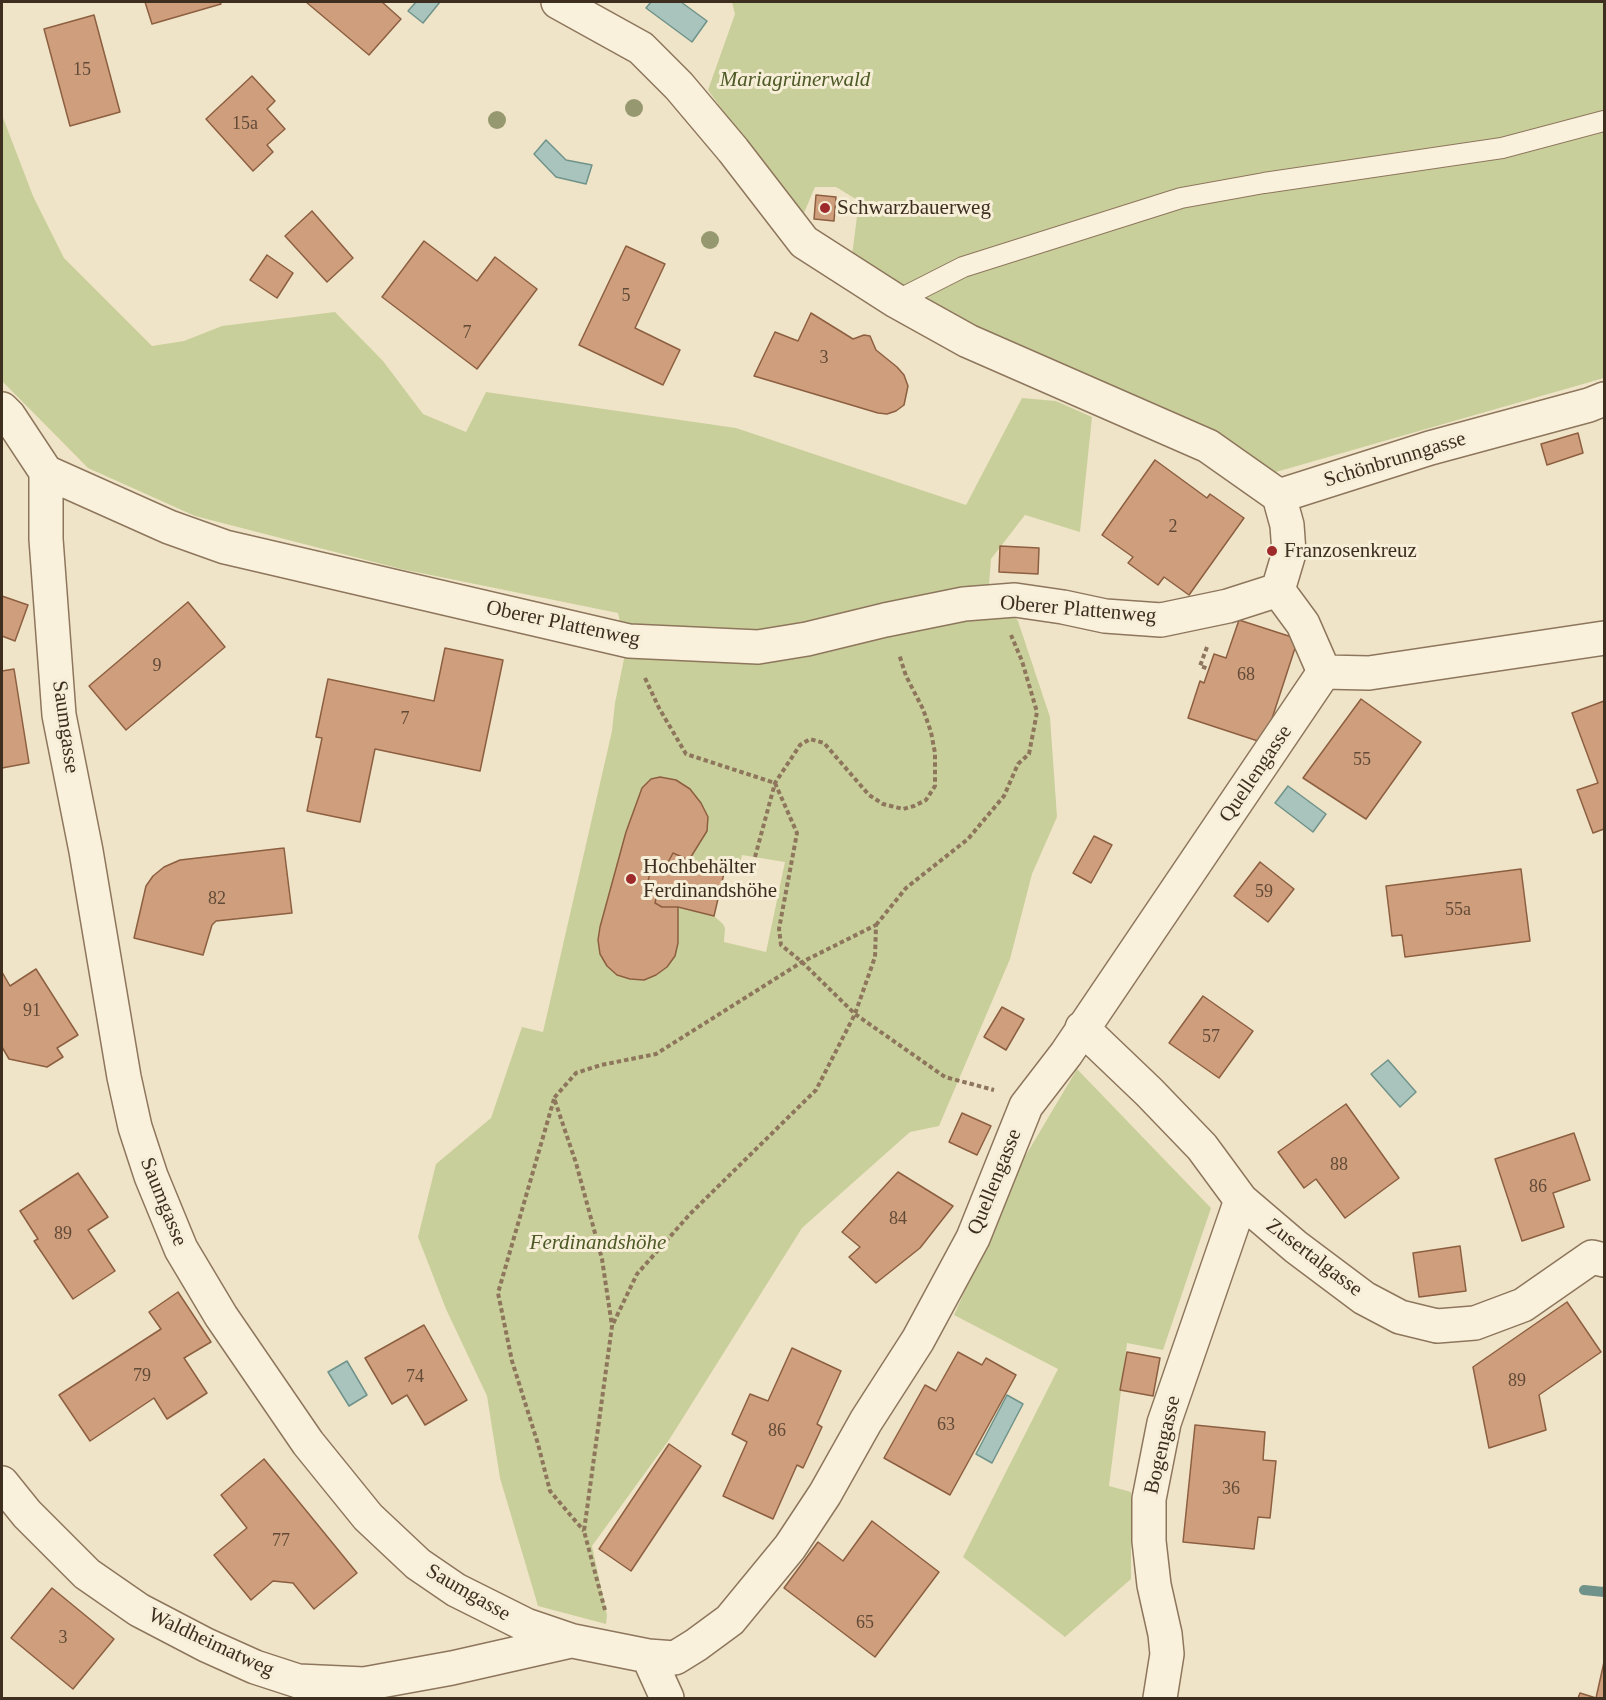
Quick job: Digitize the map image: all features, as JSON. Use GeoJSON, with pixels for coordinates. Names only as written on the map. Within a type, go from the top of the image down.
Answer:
{"type":"FeatureCollection","features":[{"type":"Feature","properties":{"kind":"street"},"geometry":{"type":"LineString","coordinates":[[558,2],[641,48],[679,86],[733,150],[804,242],[896,301],[968,341],[1208,446],[1279,496],[1287,525],[1289,553],[1278,590],[1303,624],[1324,672],[1369,673],[1605,638]]}},
{"type":"Feature","properties":{"kind":"street","name":"Schönbrunngasse"},"geometry":{"type":"LineString","coordinates":[[1279,496],[1430,448],[1605,399]]}},
{"type":"Feature","properties":{"kind":"street"},"geometry":{"type":"LineString","coordinates":[[2,409],[46,472]]}},
{"type":"Feature","properties":{"kind":"street","name":"Oberer Plattenweg"},"geometry":{"type":"LineString","coordinates":[[46,472],[169,527],[225,547],[629,641],[758,647],[807,639],[964,604],[1015,600],[1105,616],[1161,620],[1228,606],[1278,590]]}},
{"type":"Feature","properties":{"kind":"street","name":"Saumgasse"},"geometry":{"type":"LineString","coordinates":[[46,472],[46,539],[59,715],[86,851],[122,1066],[135,1127],[151,1176],[181,1249],[221,1316],[295,1424],[368,1517],[418,1564],[456,1590],[526,1625],[573,1641],[637,1654]]}},
{"type":"Feature","properties":{"kind":"street","name":"Quellengasse"},"geometry":{"type":"LineString","coordinates":[[637,1654],[675,1658],[696,1645],[730,1620],[789,1547],[825,1494],[866,1421],[924,1329],[973,1238],[1026,1106],[1066,1054],[1324,672]]}},
{"type":"Feature","properties":{"kind":"street","name":"Zusertalgasse"},"geometry":{"type":"LineString","coordinates":[[1082,1028],[1202,1147],[1241,1200],[1296,1247],[1364,1298],[1400,1317],[1437,1326],[1475,1323],[1523,1305],[1592,1257],[1605,1260]]}},
{"type":"Feature","properties":{"kind":"street","name":"Bogengasse"},"geometry":{"type":"LineString","coordinates":[[1160,1698],[1167,1654],[1166,1634],[1154,1585],[1149,1542],[1149,1499],[1164,1423],[1241,1200]]}},
{"type":"Feature","properties":{"kind":"street","name":"Waldheimatweg"},"geometry":{"type":"LineString","coordinates":[[2,1483],[27,1514],[87,1574],[139,1610],[245,1663],[298,1681],[364,1684],[452,1668],[573,1641]]}},
{"type":"Feature","properties":{"kind":"street"},"geometry":{"type":"LineString","coordinates":[[637,1654],[667,1698]]}},
{"type":"Feature","properties":{"kind":"lane"},"geometry":{"type":"LineString","coordinates":[[896,301],[963,267],[1181,198],[1264,183],[1502,148],[1605,121]]}},
{"type":"Feature","properties":{"kind":"path"},"geometry":{"type":"LineString","coordinates":[[584,1531],[550,1491],[512,1360],[498,1293],[554,1098],[576,1073],[601,1065],[656,1054],[801,962],[876,925],[906,888],[968,839],[1004,796],[1018,764],[1029,754],[1037,712],[1022,661],[1005,621],[1001,601]]}},
{"type":"Feature","properties":{"kind":"path"},"geometry":{"type":"LineString","coordinates":[[755,857],[775,783],[800,745],[810,739],[824,742],[869,795],[883,804],[903,809],[914,806],[926,800],[935,786],[931,732],[923,709],[906,676],[885,620]]}},
{"type":"Feature","properties":{"kind":"path"},"geometry":{"type":"LineString","coordinates":[[629,641],[659,708],[686,754],[775,783],[797,833],[779,929],[781,945],[855,1014],[945,1077],[988,1088],[1026,1106]]}},
{"type":"Feature","properties":{"kind":"path"},"geometry":{"type":"LineString","coordinates":[[612,1326],[637,1274],[690,1214],[816,1090],[855,1014],[875,957],[876,925]]}},
{"type":"Feature","properties":{"kind":"path"},"geometry":{"type":"LineString","coordinates":[[554,1098],[576,1163],[602,1259],[612,1326],[584,1531],[607,1615],[637,1654]]}},
{"type":"Feature","properties":{"kind":"green space","name":"Mariagrünerwald"},"geometry":{"type":"Polygon","coordinates":[[[732,2],[1604,2],[1604,378],[1276,472],[955,322],[852,255],[859,201],[836,187],[815,187],[801,220],[708,90],[735,14],[732,2]]]}},
{"type":"Feature","properties":{"kind":"green space","name":"Ferdinandshöhe"},"geometry":{"type":"Polygon","coordinates":[[[2,115],[33,196],[64,258],[152,346],[184,341],[222,326],[335,312],[383,361],[423,414],[466,432],[486,392],[736,428],[966,505],[1022,398],[1056,401],[1092,417],[1080,532],[1025,515],[991,559],[989,585],[1018,621],[1050,717],[1057,817],[1032,874],[1010,959],[939,1126],[910,1132],[802,1228],[669,1440],[592,1546],[607,1615],[606,1624],[538,1606],[500,1478],[487,1396],[446,1309],[418,1237],[436,1164],[491,1118],[522,1027],[543,1032],[612,731],[626,649],[618,613],[401,569],[195,516],[88,468],[2,381],[2,115]],[[742,855],[740,864],[736,868],[725,869],[714,916],[725,928],[724,942],[766,952],[785,862],[742,855]]]}},
{"type":"Feature","properties":{"kind":"green space"},"geometry":{"type":"Polygon","coordinates":[[[1077,1069],[1211,1208],[1163,1350],[1127,1343],[1109,1486],[1131,1492],[1131,1579],[1065,1637],[963,1557],[1058,1369],[954,1315],[1023,1160],[1077,1069]]]}},
{"type":"Feature","properties":{"kind":"water"},"geometry":{"type":"Polygon","coordinates":[[[416,2],[440,2],[423,23],[408,11],[416,2]]]}},
{"type":"Feature","properties":{"kind":"water"},"geometry":{"type":"Polygon","coordinates":[[[651,2],[681,2],[707,21],[692,42],[646,8],[651,2]]]}},
{"type":"Feature","properties":{"kind":"water"},"geometry":{"type":"Polygon","coordinates":[[[546,140],[566,160],[592,165],[586,184],[556,177],[534,154],[546,140]]]}},
{"type":"Feature","properties":{"kind":"water"},"geometry":{"type":"Polygon","coordinates":[[[1288,786],[1326,814],[1313,832],[1275,803],[1288,786]]]}},
{"type":"Feature","properties":{"kind":"water"},"geometry":{"type":"Polygon","coordinates":[[[1388,1060],[1416,1092],[1400,1107],[1371,1074],[1388,1060]]]}},
{"type":"Feature","properties":{"kind":"water"},"geometry":{"type":"Polygon","coordinates":[[[347,1361],[367,1395],[349,1406],[328,1372],[347,1361]]]}},
{"type":"Feature","properties":{"kind":"water"},"geometry":{"type":"Polygon","coordinates":[[[1007,1395],[1023,1404],[992,1463],[976,1454],[1007,1395]]]}},
{"type":"Feature","properties":{"kind":"building"},"geometry":{"type":"Polygon","coordinates":[[[145,2],[220,2],[221,4],[152,24],[145,2]]]}},
{"type":"Feature","properties":{"kind":"building"},"geometry":{"type":"Polygon","coordinates":[[[306,2],[382,2],[401,19],[369,55],[306,2]]]}},
{"type":"Feature","properties":{"kind":"building"},"geometry":{"type":"Polygon","coordinates":[[[94,15],[120,112],[70,126],[44,29],[94,15]]]}},
{"type":"Feature","properties":{"kind":"building"},"geometry":{"type":"Polygon","coordinates":[[[252,76],[275,101],[267,109],[285,129],[267,145],[273,152],[253,171],[206,119],[252,76]]]}},
{"type":"Feature","properties":{"kind":"building","name":"Schwarzbauerweg"},"geometry":{"type":"Polygon","coordinates":[[[816,195],[836,197],[834,221],[814,219],[816,195]]]}},
{"type":"Feature","properties":{"kind":"building"},"geometry":{"type":"Polygon","coordinates":[[[312,211],[353,258],[327,282],[285,236],[312,211]]]}},
{"type":"Feature","properties":{"kind":"building"},"geometry":{"type":"Polygon","coordinates":[[[424,241],[477,281],[495,257],[537,289],[477,369],[382,297],[424,241]]]}},
{"type":"Feature","properties":{"kind":"building"},"geometry":{"type":"Polygon","coordinates":[[[626,246],[665,264],[635,328],[680,350],[663,385],[579,345],[626,246]]]}},
{"type":"Feature","properties":{"kind":"building"},"geometry":{"type":"Polygon","coordinates":[[[267,255],[293,273],[277,298],[250,280],[267,255]]]}},
{"type":"Feature","properties":{"kind":"building"},"geometry":{"type":"Polygon","coordinates":[[[811,313],[853,339],[864,335],[870,336],[876,350],[904,375],[908,386],[904,405],[887,414],[878,413],[754,376],[775,332],[798,341],[811,313]]]}},
{"type":"Feature","properties":{"kind":"building"},"geometry":{"type":"Polygon","coordinates":[[[1578,433],[1583,453],[1547,465],[1541,444],[1578,433]]]}},
{"type":"Feature","properties":{"kind":"building"},"geometry":{"type":"Polygon","coordinates":[[[1155,460],[1207,498],[1210,494],[1244,518],[1189,595],[1164,577],[1158,585],[1128,563],[1133,557],[1102,535],[1155,460]]]}},
{"type":"Feature","properties":{"kind":"building"},"geometry":{"type":"Polygon","coordinates":[[[1000,546],[1039,548],[1038,574],[999,572],[1000,546]]]}},
{"type":"Feature","properties":{"kind":"building"},"geometry":{"type":"Polygon","coordinates":[[[2,596],[28,605],[15,641],[2,636],[2,596]]]}},
{"type":"Feature","properties":{"kind":"building"},"geometry":{"type":"Polygon","coordinates":[[[188,602],[225,647],[126,730],[89,686],[188,602]]]}},
{"type":"Feature","properties":{"kind":"building"},"geometry":{"type":"Polygon","coordinates":[[[1239,620],[1298,639],[1264,743],[1188,718],[1200,681],[1204,683],[1214,654],[1226,658],[1239,620]]]}},
{"type":"Feature","properties":{"kind":"building"},"geometry":{"type":"Polygon","coordinates":[[[445,648],[503,660],[480,771],[375,749],[360,822],[307,811],[322,738],[316,737],[328,679],[434,701],[445,648]]]}},
{"type":"Feature","properties":{"kind":"building"},"geometry":{"type":"Polygon","coordinates":[[[14,669],[29,763],[2,768],[2,671],[14,669]]]}},
{"type":"Feature","properties":{"kind":"building"},"geometry":{"type":"Polygon","coordinates":[[[1361,699],[1421,742],[1366,819],[1303,778],[1361,699]]]}},
{"type":"Feature","properties":{"kind":"building"},"geometry":{"type":"Polygon","coordinates":[[[1604,701],[1604,829],[1593,833],[1577,790],[1598,783],[1572,713],[1604,701]]]}},
{"type":"Feature","properties":{"kind":"building","name":"Hochbehälter Ferdinandshöhe"},"geometry":{"type":"Polygon","coordinates":[[[660,777],[676,780],[690,789],[708,817],[707,831],[689,860],[673,853],[665,868],[652,864],[646,890],[657,894],[655,903],[662,907],[678,907],[678,943],[675,956],[667,967],[644,980],[630,979],[617,975],[607,966],[600,954],[598,940],[626,832],[642,788],[651,779],[660,777]]]}},
{"type":"Feature","properties":{"kind":"building"},"geometry":{"type":"Polygon","coordinates":[[[1094,836],[1112,845],[1091,883],[1073,873],[1094,836]]]}},
{"type":"Feature","properties":{"kind":"building"},"geometry":{"type":"Polygon","coordinates":[[[284,848],[292,913],[216,921],[212,925],[203,955],[134,938],[146,886],[164,867],[180,860],[284,848]]]}},
{"type":"Feature","properties":{"kind":"building","name":"Hochbehälter Ferdinandshöhe"},"geometry":{"type":"Polygon","coordinates":[[[673,853],[689,860],[725,869],[714,916],[678,907],[662,907],[655,903],[657,894],[646,890],[652,864],[665,868],[673,853]]]}},
{"type":"Feature","properties":{"kind":"building"},"geometry":{"type":"Polygon","coordinates":[[[1260,862],[1294,889],[1268,922],[1234,896],[1260,862]]]}},
{"type":"Feature","properties":{"kind":"building"},"geometry":{"type":"Polygon","coordinates":[[[1521,869],[1530,941],[1405,957],[1402,935],[1392,936],[1386,886],[1521,869]]]}},
{"type":"Feature","properties":{"kind":"building"},"geometry":{"type":"Polygon","coordinates":[[[36,969],[78,1035],[57,1048],[63,1057],[47,1067],[9,1059],[2,1047],[2,972],[10,986],[36,969]]]}},
{"type":"Feature","properties":{"kind":"building"},"geometry":{"type":"Polygon","coordinates":[[[1203,996],[1253,1031],[1219,1078],[1169,1043],[1203,996]]]}},
{"type":"Feature","properties":{"kind":"building"},"geometry":{"type":"Polygon","coordinates":[[[1002,1007],[1024,1019],[1006,1050],[984,1037],[1002,1007]]]}},
{"type":"Feature","properties":{"kind":"building"},"geometry":{"type":"Polygon","coordinates":[[[1346,1104],[1399,1178],[1345,1218],[1316,1179],[1304,1188],[1278,1152],[1346,1104]]]}},
{"type":"Feature","properties":{"kind":"building"},"geometry":{"type":"Polygon","coordinates":[[[962,1113],[991,1126],[977,1155],[949,1142],[962,1113]]]}},
{"type":"Feature","properties":{"kind":"building"},"geometry":{"type":"Polygon","coordinates":[[[1574,1133],[1590,1180],[1553,1193],[1564,1227],[1522,1241],[1495,1159],[1574,1133]]]}},
{"type":"Feature","properties":{"kind":"building"},"geometry":{"type":"Polygon","coordinates":[[[898,1172],[953,1206],[920,1248],[876,1283],[849,1257],[860,1247],[842,1232],[898,1172]]]}},
{"type":"Feature","properties":{"kind":"building"},"geometry":{"type":"Polygon","coordinates":[[[78,1173],[108,1217],[88,1230],[115,1271],[73,1299],[34,1241],[38,1239],[20,1211],[78,1173]]]}},
{"type":"Feature","properties":{"kind":"building"},"geometry":{"type":"Polygon","coordinates":[[[1460,1246],[1466,1291],[1419,1297],[1413,1253],[1460,1246]]]}},
{"type":"Feature","properties":{"kind":"building"},"geometry":{"type":"Polygon","coordinates":[[[178,1292],[211,1342],[184,1358],[207,1393],[167,1419],[154,1398],[90,1441],[59,1395],[161,1329],[149,1312],[178,1292]]]}},
{"type":"Feature","properties":{"kind":"building"},"geometry":{"type":"Polygon","coordinates":[[[1567,1302],[1601,1352],[1539,1395],[1546,1430],[1489,1448],[1473,1367],[1567,1302]]]}},
{"type":"Feature","properties":{"kind":"building"},"geometry":{"type":"Polygon","coordinates":[[[424,1325],[467,1400],[425,1425],[407,1395],[392,1404],[365,1358],[424,1325]]]}},
{"type":"Feature","properties":{"kind":"building"},"geometry":{"type":"Polygon","coordinates":[[[792,1348],[841,1371],[817,1424],[822,1427],[803,1468],[797,1465],[773,1519],[723,1496],[747,1442],[732,1434],[750,1394],[768,1401],[792,1348]]]}},
{"type":"Feature","properties":{"kind":"building"},"geometry":{"type":"Polygon","coordinates":[[[958,1352],[982,1365],[986,1358],[1016,1375],[950,1495],[884,1458],[925,1385],[936,1391],[958,1352]]]}},
{"type":"Feature","properties":{"kind":"building"},"geometry":{"type":"Polygon","coordinates":[[[1127,1352],[1160,1358],[1153,1396],[1120,1390],[1127,1352]]]}},
{"type":"Feature","properties":{"kind":"building"},"geometry":{"type":"Polygon","coordinates":[[[1195,1425],[1265,1432],[1263,1460],[1276,1461],[1270,1518],[1258,1517],[1254,1549],[1183,1542],[1195,1425]]]}},
{"type":"Feature","properties":{"kind":"building"},"geometry":{"type":"Polygon","coordinates":[[[669,1444],[701,1466],[631,1571],[599,1549],[669,1444]]]}},
{"type":"Feature","properties":{"kind":"building"},"geometry":{"type":"Polygon","coordinates":[[[264,1459],[357,1573],[314,1609],[293,1583],[273,1581],[251,1600],[214,1555],[247,1528],[221,1495],[264,1459]]]}},
{"type":"Feature","properties":{"kind":"building"},"geometry":{"type":"Polygon","coordinates":[[[872,1521],[939,1572],[875,1657],[784,1588],[818,1542],[843,1561],[872,1521]]]}},
{"type":"Feature","properties":{"kind":"building"},"geometry":{"type":"Polygon","coordinates":[[[52,1588],[114,1639],[73,1689],[11,1638],[52,1588]]]}},
{"type":"Feature","properties":{"kind":"building"},"geometry":{"type":"Polygon","coordinates":[[[1604,1662],[1604,1698],[1596,1698],[1604,1662]]]}},
{"type":"Feature","properties":{"kind":"building"},"geometry":{"type":"Polygon","coordinates":[[[1580,1693],[1596,1698],[1578,1698],[1580,1693]]]}},
{"type":"Feature","properties":{"kind":"waterway"},"geometry":{"type":"LineString","coordinates":[[1584,1590],[1604,1592]]}},
{"type":"Feature","properties":{"kind":"place","name":"Schwarzbauerweg"},"geometry":{"type":"Point","coordinates":[825,208]}},
{"type":"Feature","properties":{"kind":"place","name":"Franzosenkreuz"},"geometry":{"type":"Point","coordinates":[1272,551]}},
{"type":"Feature","properties":{"kind":"place","name":"Hochbehälter Ferdinandshöhe"},"geometry":{"type":"Point","coordinates":[631,879]}}]}
